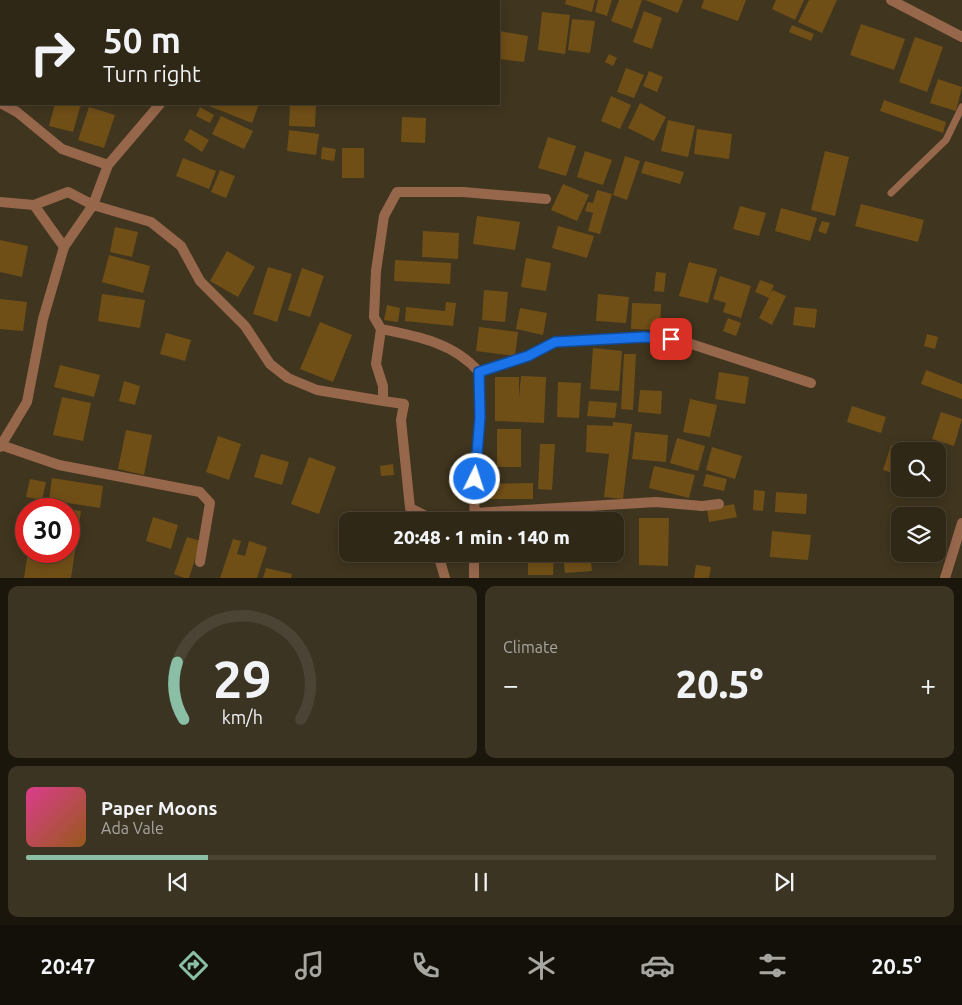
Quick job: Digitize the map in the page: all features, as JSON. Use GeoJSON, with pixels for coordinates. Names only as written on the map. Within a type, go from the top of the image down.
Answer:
{"type":"FeatureCollection","features":[{"type":"Feature","properties":{"kind":"street"},"geometry":{"type":"LineString","coordinates":[[891,0],[962,37]]}},
{"type":"Feature","properties":{"kind":"street"},"geometry":{"type":"LineString","coordinates":[[5,105],[17,112],[62,149],[108,165]]}},
{"type":"Feature","properties":{"kind":"street"},"geometry":{"type":"LineString","coordinates":[[159,105],[108,165],[93,205],[64,247],[43,319],[27,402],[0,446],[59,465],[200,492],[210,504],[200,562]]}},
{"type":"Feature","properties":{"kind":"street"},"geometry":{"type":"LineString","coordinates":[[0,202],[34,204],[68,192],[93,205],[151,222],[181,246],[200,281],[245,326],[270,364],[288,378],[317,390],[404,404],[402,427],[410,508],[419,512]]}},
{"type":"Feature","properties":{"kind":"street"},"geometry":{"type":"LineString","coordinates":[[383,401],[383,386],[376,364],[381,329],[374,317],[379,244],[384,216],[397,192],[463,192],[546,199]]}},
{"type":"Feature","properties":{"kind":"street"},"geometry":{"type":"LineString","coordinates":[[34,204],[64,247]]}},
{"type":"Feature","properties":{"kind":"street"},"geometry":{"type":"LineString","coordinates":[[381,329],[424,337],[465,358],[479,372],[480,417],[474,494],[475,512]]}},
{"type":"Feature","properties":{"kind":"street"},"geometry":{"type":"LineString","coordinates":[[479,372],[528,356],[555,342],[660,337],[682,341],[811,383]]}},
{"type":"Feature","properties":{"kind":"street"},"geometry":{"type":"LineString","coordinates":[[535,512],[656,502],[702,506],[719,504]]}},
{"type":"Feature","properties":{"kind":"street"},"geometry":{"type":"LineString","coordinates":[[945,578],[962,523]]}},
{"type":"Feature","properties":{"kind":"street"},"geometry":{"type":"LineString","coordinates":[[440,562],[445,578]]}},
{"type":"Feature","properties":{"kind":"street"},"geometry":{"type":"LineString","coordinates":[[474,562],[474,578]]}},
{"type":"Feature","properties":{"kind":"lane"},"geometry":{"type":"LineString","coordinates":[[891,193],[946,140],[962,107]]}},
{"type":"Feature","properties":{"kind":"building"},"geometry":{"type":"Polygon","coordinates":[[[566,0],[595,0],[592,12],[565,4],[566,0]]]}},
{"type":"Feature","properties":{"kind":"building"},"geometry":{"type":"Polygon","coordinates":[[[598,0],[612,0],[607,16],[595,12],[598,0]]]}},
{"type":"Feature","properties":{"kind":"building"},"geometry":{"type":"Polygon","coordinates":[[[619,0],[642,0],[632,29],[611,21],[619,0]]]}},
{"type":"Feature","properties":{"kind":"building"},"geometry":{"type":"Polygon","coordinates":[[[645,0],[683,0],[678,13],[645,0]]]}},
{"type":"Feature","properties":{"kind":"building"},"geometry":{"type":"Polygon","coordinates":[[[704,0],[746,0],[738,21],[701,8],[704,0]]]}},
{"type":"Feature","properties":{"kind":"building"},"geometry":{"type":"Polygon","coordinates":[[[776,0],[804,0],[795,20],[772,9],[776,0]]]}},
{"type":"Feature","properties":{"kind":"building"},"geometry":{"type":"Polygon","coordinates":[[[809,0],[837,0],[822,33],[798,22],[809,0]]]}},
{"type":"Feature","properties":{"kind":"building"},"geometry":{"type":"Polygon","coordinates":[[[644,11],[662,18],[652,49],[633,42],[644,11]]]}},
{"type":"Feature","properties":{"kind":"building"},"geometry":{"type":"Polygon","coordinates":[[[542,12],[570,15],[565,54],[538,50],[542,12]]]}},
{"type":"Feature","properties":{"kind":"building"},"geometry":{"type":"Polygon","coordinates":[[[572,19],[595,21],[590,53],[568,50],[572,19]]]}},
{"type":"Feature","properties":{"kind":"building"},"geometry":{"type":"Polygon","coordinates":[[[861,24],[905,39],[894,70],[850,55],[861,24]]]}},
{"type":"Feature","properties":{"kind":"building"},"geometry":{"type":"Polygon","coordinates":[[[792,25],[814,34],[811,41],[789,32],[792,25]]]}},
{"type":"Feature","properties":{"kind":"building"},"geometry":{"type":"Polygon","coordinates":[[[500,31],[528,36],[524,62],[500,59],[500,31]]]}},
{"type":"Feature","properties":{"kind":"building"},"geometry":{"type":"Polygon","coordinates":[[[915,37],[943,47],[927,92],[899,82],[915,37]]]}},
{"type":"Feature","properties":{"kind":"building"},"geometry":{"type":"Polygon","coordinates":[[[609,54],[617,58],[613,66],[605,62],[609,54]]]}},
{"type":"Feature","properties":{"kind":"building"},"geometry":{"type":"Polygon","coordinates":[[[626,68],[644,75],[634,98],[617,92],[626,68]]]}},
{"type":"Feature","properties":{"kind":"building"},"geometry":{"type":"Polygon","coordinates":[[[649,71],[663,77],[657,92],[643,86],[649,71]]]}},
{"type":"Feature","properties":{"kind":"building"},"geometry":{"type":"Polygon","coordinates":[[[938,79],[962,87],[956,111],[930,103],[938,79]]]}},
{"type":"Feature","properties":{"kind":"building"},"geometry":{"type":"Polygon","coordinates":[[[611,96],[631,105],[620,129],[601,121],[611,96]]]}},
{"type":"Feature","properties":{"kind":"building"},"geometry":{"type":"Polygon","coordinates":[[[884,100],[946,122],[943,133],[880,111],[884,100]]]}},
{"type":"Feature","properties":{"kind":"building"},"geometry":{"type":"Polygon","coordinates":[[[640,103],[666,117],[654,141],[628,128],[640,103]]]}},
{"type":"Feature","properties":{"kind":"building"},"geometry":{"type":"Polygon","coordinates":[[[55,105],[81,105],[73,132],[49,126],[55,105]]]}},
{"type":"Feature","properties":{"kind":"building"},"geometry":{"type":"Polygon","coordinates":[[[210,105],[259,105],[252,123],[210,105]]]}},
{"type":"Feature","properties":{"kind":"building"},"geometry":{"type":"Polygon","coordinates":[[[290,105],[316,105],[315,127],[289,126],[290,105]]]}},
{"type":"Feature","properties":{"kind":"building"},"geometry":{"type":"Polygon","coordinates":[[[89,107],[115,115],[104,148],[78,140],[89,107]]]}},
{"type":"Feature","properties":{"kind":"building"},"geometry":{"type":"Polygon","coordinates":[[[200,107],[214,115],[210,123],[196,116],[200,107]]]}},
{"type":"Feature","properties":{"kind":"building"},"geometry":{"type":"Polygon","coordinates":[[[221,116],[253,131],[244,149],[212,134],[221,116]]]}},
{"type":"Feature","properties":{"kind":"building"},"geometry":{"type":"Polygon","coordinates":[[[402,117],[426,118],[425,143],[401,142],[402,117]]]}},
{"type":"Feature","properties":{"kind":"building"},"geometry":{"type":"Polygon","coordinates":[[[668,120],[695,126],[688,157],[661,151],[668,120]]]}},
{"type":"Feature","properties":{"kind":"building"},"geometry":{"type":"Polygon","coordinates":[[[190,129],[209,140],[202,152],[184,140],[190,129]]]}},
{"type":"Feature","properties":{"kind":"building"},"geometry":{"type":"Polygon","coordinates":[[[697,129],[732,134],[729,159],[694,154],[697,129]]]}},
{"type":"Feature","properties":{"kind":"building"},"geometry":{"type":"Polygon","coordinates":[[[289,130],[319,134],[316,155],[287,151],[289,130]]]}},
{"type":"Feature","properties":{"kind":"building"},"geometry":{"type":"Polygon","coordinates":[[[548,137],[576,146],[566,176],[538,168],[548,137]]]}},
{"type":"Feature","properties":{"kind":"building"},"geometry":{"type":"Polygon","coordinates":[[[322,147],[336,149],[334,161],[321,159],[322,147]]]}},
{"type":"Feature","properties":{"kind":"building"},"geometry":{"type":"Polygon","coordinates":[[[342,148],[364,148],[364,178],[342,178],[342,148]]]}},
{"type":"Feature","properties":{"kind":"building"},"geometry":{"type":"Polygon","coordinates":[[[585,151],[612,160],[603,185],[577,177],[585,151]]]}},
{"type":"Feature","properties":{"kind":"building"},"geometry":{"type":"Polygon","coordinates":[[[825,151],[849,157],[835,216],[811,210],[825,151]]]}},
{"type":"Feature","properties":{"kind":"building"},"geometry":{"type":"Polygon","coordinates":[[[625,156],[640,161],[627,200],[613,195],[625,156]]]}},
{"type":"Feature","properties":{"kind":"building"},"geometry":{"type":"Polygon","coordinates":[[[183,158],[216,171],[209,189],[176,176],[183,158]]]}},
{"type":"Feature","properties":{"kind":"building"},"geometry":{"type":"Polygon","coordinates":[[[645,161],[684,172],[680,184],[641,173],[645,161]]]}},
{"type":"Feature","properties":{"kind":"building"},"geometry":{"type":"Polygon","coordinates":[[[220,170],[235,176],[226,198],[211,192],[220,170]]]}},
{"type":"Feature","properties":{"kind":"building"},"geometry":{"type":"Polygon","coordinates":[[[563,184],[589,195],[577,221],[551,210],[563,184]]]}},
{"type":"Feature","properties":{"kind":"building"},"geometry":{"type":"Polygon","coordinates":[[[597,190],[612,194],[600,234],[588,231],[593,213],[585,211],[588,202],[593,203],[597,190]]]}},
{"type":"Feature","properties":{"kind":"building"},"geometry":{"type":"Polygon","coordinates":[[[861,204],[924,220],[918,242],[855,226],[861,204]]]}},
{"type":"Feature","properties":{"kind":"building"},"geometry":{"type":"Polygon","coordinates":[[[740,206],[766,213],[759,236],[733,229],[740,206]]]}},
{"type":"Feature","properties":{"kind":"building"},"geometry":{"type":"Polygon","coordinates":[[[781,208],[817,218],[810,241],[775,231],[781,208]]]}},
{"type":"Feature","properties":{"kind":"building"},"geometry":{"type":"Polygon","coordinates":[[[477,216],[520,222],[515,250],[473,244],[477,216]]]}},
{"type":"Feature","properties":{"kind":"building"},"geometry":{"type":"Polygon","coordinates":[[[822,221],[830,223],[826,234],[818,231],[822,221]]]}},
{"type":"Feature","properties":{"kind":"building"},"geometry":{"type":"Polygon","coordinates":[[[558,226],[594,236],[587,258],[552,248],[558,226]]]}},
{"type":"Feature","properties":{"kind":"building"},"geometry":{"type":"Polygon","coordinates":[[[115,227],[138,232],[132,257],[110,252],[115,227]]]}},
{"type":"Feature","properties":{"kind":"building"},"geometry":{"type":"Polygon","coordinates":[[[423,231],[459,233],[458,259],[422,257],[423,231]]]}},
{"type":"Feature","properties":{"kind":"building"},"geometry":{"type":"Polygon","coordinates":[[[0,240],[28,246],[22,277],[0,272],[0,240]]]}},
{"type":"Feature","properties":{"kind":"building"},"geometry":{"type":"Polygon","coordinates":[[[227,251],[255,267],[238,297],[210,281],[227,251]]]}},
{"type":"Feature","properties":{"kind":"building"},"geometry":{"type":"Polygon","coordinates":[[[109,255],[150,266],[143,293],[102,282],[109,255]]]}},
{"type":"Feature","properties":{"kind":"building"},"geometry":{"type":"Polygon","coordinates":[[[526,258],[551,263],[546,291],[521,287],[526,258]]]}},
{"type":"Feature","properties":{"kind":"building"},"geometry":{"type":"Polygon","coordinates":[[[395,260],[451,263],[450,284],[394,281],[395,260]]]}},
{"type":"Feature","properties":{"kind":"building"},"geometry":{"type":"Polygon","coordinates":[[[689,262],[717,269],[708,303],[679,296],[689,262]]]}},
{"type":"Feature","properties":{"kind":"building"},"geometry":{"type":"Polygon","coordinates":[[[268,267],[292,274],[277,322],[253,314],[268,267]]]}},
{"type":"Feature","properties":{"kind":"building"},"geometry":{"type":"Polygon","coordinates":[[[302,268],[324,276],[310,317],[288,310],[302,268]]]}},
{"type":"Feature","properties":{"kind":"building"},"geometry":{"type":"Polygon","coordinates":[[[656,272],[666,273],[664,292],[654,291],[656,272]]]}},
{"type":"Feature","properties":{"kind":"building"},"geometry":{"type":"Polygon","coordinates":[[[720,276],[751,286],[741,318],[723,312],[726,303],[713,299],[720,276]]]}},
{"type":"Feature","properties":{"kind":"building"},"geometry":{"type":"Polygon","coordinates":[[[760,280],[774,285],[770,294],[773,290],[786,296],[772,325],[759,318],[769,298],[755,292],[760,280]]]}},
{"type":"Feature","properties":{"kind":"building"},"geometry":{"type":"Polygon","coordinates":[[[484,290],[508,292],[505,322],[482,320],[484,290]]]}},
{"type":"Feature","properties":{"kind":"building"},"geometry":{"type":"Polygon","coordinates":[[[102,294],[145,300],[140,328],[98,321],[102,294]]]}},
{"type":"Feature","properties":{"kind":"building"},"geometry":{"type":"Polygon","coordinates":[[[598,294],[629,297],[626,323],[596,321],[598,294]]]}},
{"type":"Feature","properties":{"kind":"building"},"geometry":{"type":"Polygon","coordinates":[[[0,299],[27,302],[23,331],[0,329],[0,299]]]}},
{"type":"Feature","properties":{"kind":"building"},"geometry":{"type":"Polygon","coordinates":[[[446,302],[456,303],[453,326],[405,321],[406,307],[445,311],[446,302]]]}},
{"type":"Feature","properties":{"kind":"building"},"geometry":{"type":"Polygon","coordinates":[[[632,303],[661,304],[660,330],[631,329],[632,303]]]}},
{"type":"Feature","properties":{"kind":"building"},"geometry":{"type":"Polygon","coordinates":[[[387,305],[400,308],[398,322],[384,320],[387,305]]]}},
{"type":"Feature","properties":{"kind":"building"},"geometry":{"type":"Polygon","coordinates":[[[795,307],[817,309],[815,328],[793,325],[795,307]]]}},
{"type":"Feature","properties":{"kind":"building"},"geometry":{"type":"Polygon","coordinates":[[[520,308],[547,313],[543,335],[516,329],[520,308]]]}},
{"type":"Feature","properties":{"kind":"building"},"geometry":{"type":"Polygon","coordinates":[[[728,318],[741,323],[736,336],[723,331],[728,318]]]}},
{"type":"Feature","properties":{"kind":"building"},"geometry":{"type":"Polygon","coordinates":[[[320,322],[352,335],[333,382],[300,369],[320,322]]]}},
{"type":"Feature","properties":{"kind":"building"},"geometry":{"type":"Polygon","coordinates":[[[479,327],[518,332],[515,356],[476,351],[479,327]]]}},
{"type":"Feature","properties":{"kind":"building"},"geometry":{"type":"Polygon","coordinates":[[[166,333],[191,340],[185,361],[160,354],[166,333]]]}},
{"type":"Feature","properties":{"kind":"building"},"geometry":{"type":"Polygon","coordinates":[[[927,334],[938,337],[935,349],[924,346],[927,334]]]}},
{"type":"Feature","properties":{"kind":"building"},"geometry":{"type":"Polygon","coordinates":[[[593,348],[622,351],[619,391],[590,389],[593,348]]]}},
{"type":"Feature","properties":{"kind":"building"},"geometry":{"type":"Polygon","coordinates":[[[624,354],[636,354],[633,410],[621,409],[624,354]]]}},
{"type":"Feature","properties":{"kind":"building"},"geometry":{"type":"Polygon","coordinates":[[[60,365],[100,375],[94,397],[54,387],[60,365]]]}},
{"type":"Feature","properties":{"kind":"building"},"geometry":{"type":"Polygon","coordinates":[[[926,370],[962,384],[962,399],[921,384],[926,370]]]}},
{"type":"Feature","properties":{"kind":"building"},"geometry":{"type":"Polygon","coordinates":[[[719,372],[749,377],[745,404],[715,399],[719,372]]]}},
{"type":"Feature","properties":{"kind":"building"},"geometry":{"type":"Polygon","coordinates":[[[521,376],[546,377],[544,423],[495,421],[495,377],[519,377],[519,398],[521,376]]]}},
{"type":"Feature","properties":{"kind":"building"},"geometry":{"type":"Polygon","coordinates":[[[124,381],[140,386],[135,405],[119,401],[124,381]]]}},
{"type":"Feature","properties":{"kind":"building"},"geometry":{"type":"Polygon","coordinates":[[[558,382],[581,383],[579,418],[557,417],[558,382]]]}},
{"type":"Feature","properties":{"kind":"building"},"geometry":{"type":"Polygon","coordinates":[[[640,390],[662,391],[661,414],[638,412],[640,390]]]}},
{"type":"Feature","properties":{"kind":"building"},"geometry":{"type":"Polygon","coordinates":[[[62,397],[91,403],[83,441],[53,435],[62,397]]]}},
{"type":"Feature","properties":{"kind":"building"},"geometry":{"type":"Polygon","coordinates":[[[690,399],[717,405],[710,437],[683,432],[690,399]]]}},
{"type":"Feature","properties":{"kind":"building"},"geometry":{"type":"Polygon","coordinates":[[[589,401],[617,403],[615,418],[587,416],[589,401]]]}},
{"type":"Feature","properties":{"kind":"building"},"geometry":{"type":"Polygon","coordinates":[[[852,406],[886,417],[881,433],[847,422],[852,406]]]}},
{"type":"Feature","properties":{"kind":"building"},"geometry":{"type":"Polygon","coordinates":[[[941,412],[962,419],[954,446],[932,439],[941,412]]]}},
{"type":"Feature","properties":{"kind":"building"},"geometry":{"type":"Polygon","coordinates":[[[613,422],[632,424],[623,499],[604,497],[609,454],[586,452],[587,425],[613,426],[613,422]]]}},
{"type":"Feature","properties":{"kind":"building"},"geometry":{"type":"Polygon","coordinates":[[[497,429],[521,429],[521,467],[497,467],[497,429]]]}},
{"type":"Feature","properties":{"kind":"building"},"geometry":{"type":"Polygon","coordinates":[[[126,430],[152,435],[144,475],[118,469],[126,430]]]}},
{"type":"Feature","properties":{"kind":"building"},"geometry":{"type":"Polygon","coordinates":[[[635,432],[668,435],[666,462],[632,459],[635,432]]]}},
{"type":"Feature","properties":{"kind":"building"},"geometry":{"type":"Polygon","coordinates":[[[218,436],[241,444],[229,480],[206,472],[218,436]]]}},
{"type":"Feature","properties":{"kind":"building"},"geometry":{"type":"Polygon","coordinates":[[[677,438],[705,446],[698,471],[670,463],[677,438]]]}},
{"type":"Feature","properties":{"kind":"building"},"geometry":{"type":"Polygon","coordinates":[[[540,444],[555,444],[552,490],[538,489],[540,444]]]}},
{"type":"Feature","properties":{"kind":"building"},"geometry":{"type":"Polygon","coordinates":[[[891,445],[891,472],[883,470],[891,445]]]}},
{"type":"Feature","properties":{"kind":"building"},"geometry":{"type":"Polygon","coordinates":[[[712,447],[742,456],[735,479],[706,470],[712,447]]]}},
{"type":"Feature","properties":{"kind":"building"},"geometry":{"type":"Polygon","coordinates":[[[261,454],[289,462],[282,485],[254,477],[261,454]]]}},
{"type":"Feature","properties":{"kind":"building"},"geometry":{"type":"Polygon","coordinates":[[[309,457],[336,467],[319,514],[291,504],[309,457]]]}},
{"type":"Feature","properties":{"kind":"building"},"geometry":{"type":"Polygon","coordinates":[[[393,464],[394,475],[381,476],[380,466],[393,464]]]}},
{"type":"Feature","properties":{"kind":"building"},"geometry":{"type":"Polygon","coordinates":[[[654,466],[695,475],[689,498],[649,488],[654,466]]]}},
{"type":"Feature","properties":{"kind":"building"},"geometry":{"type":"Polygon","coordinates":[[[706,474],[727,479],[724,491],[703,486],[706,474]]]}},
{"type":"Feature","properties":{"kind":"building"},"geometry":{"type":"Polygon","coordinates":[[[52,478],[103,486],[100,508],[80,505],[80,498],[49,498],[52,478]]]}},
{"type":"Feature","properties":{"kind":"building"},"geometry":{"type":"Polygon","coordinates":[[[30,479],[46,482],[42,498],[26,497],[30,479]]]}},
{"type":"Feature","properties":{"kind":"building"},"geometry":{"type":"Polygon","coordinates":[[[533,483],[533,499],[481,499],[481,484],[533,483]]]}},
{"type":"Feature","properties":{"kind":"building"},"geometry":{"type":"Polygon","coordinates":[[[754,490],[765,491],[763,511],[753,510],[754,490]]]}},
{"type":"Feature","properties":{"kind":"building"},"geometry":{"type":"Polygon","coordinates":[[[776,492],[807,494],[806,514],[775,512],[776,492]]]}},
{"type":"Feature","properties":{"kind":"building"},"geometry":{"type":"Polygon","coordinates":[[[734,504],[737,517],[709,522],[707,509],[734,504]]]}},
{"type":"Feature","properties":{"kind":"building"},"geometry":{"type":"Polygon","coordinates":[[[153,517],[178,525],[171,549],[146,541],[153,517]]]}},
{"type":"Feature","properties":{"kind":"building"},"geometry":{"type":"Polygon","coordinates":[[[639,518],[669,518],[668,566],[639,565],[639,518]]]}},
{"type":"Feature","properties":{"kind":"building"},"geometry":{"type":"Polygon","coordinates":[[[772,531],[811,535],[808,560],[770,557],[772,531]]]}},
{"type":"Feature","properties":{"kind":"building"},"geometry":{"type":"Polygon","coordinates":[[[187,537],[201,541],[189,578],[184,578],[174,574],[187,537]]]}},
{"type":"Feature","properties":{"kind":"building"},"geometry":{"type":"Polygon","coordinates":[[[233,539],[241,541],[237,554],[245,556],[249,541],[267,547],[257,578],[220,578],[233,539]]]}},
{"type":"Feature","properties":{"kind":"building"},"geometry":{"type":"Polygon","coordinates":[[[528,562],[554,562],[553,575],[528,575],[528,562]]]}},
{"type":"Feature","properties":{"kind":"building"},"geometry":{"type":"Polygon","coordinates":[[[564,562],[591,562],[592,571],[565,573],[564,562]]]}},
{"type":"Feature","properties":{"kind":"building"},"geometry":{"type":"Polygon","coordinates":[[[26,563],[73,563],[71,578],[24,578],[26,563]]]}},
{"type":"Feature","properties":{"kind":"building"},"geometry":{"type":"Polygon","coordinates":[[[696,565],[711,567],[709,578],[694,578],[696,565]]]}},
{"type":"Feature","properties":{"kind":"building"},"geometry":{"type":"Polygon","coordinates":[[[266,568],[292,574],[291,578],[263,578],[266,568]]]}},
{"type":"Feature","properties":{"kind":"route"},"geometry":{"type":"LineString","coordinates":[[475,479],[480,417],[479,372],[528,356],[555,342],[644,337],[671,339]]}}]}
